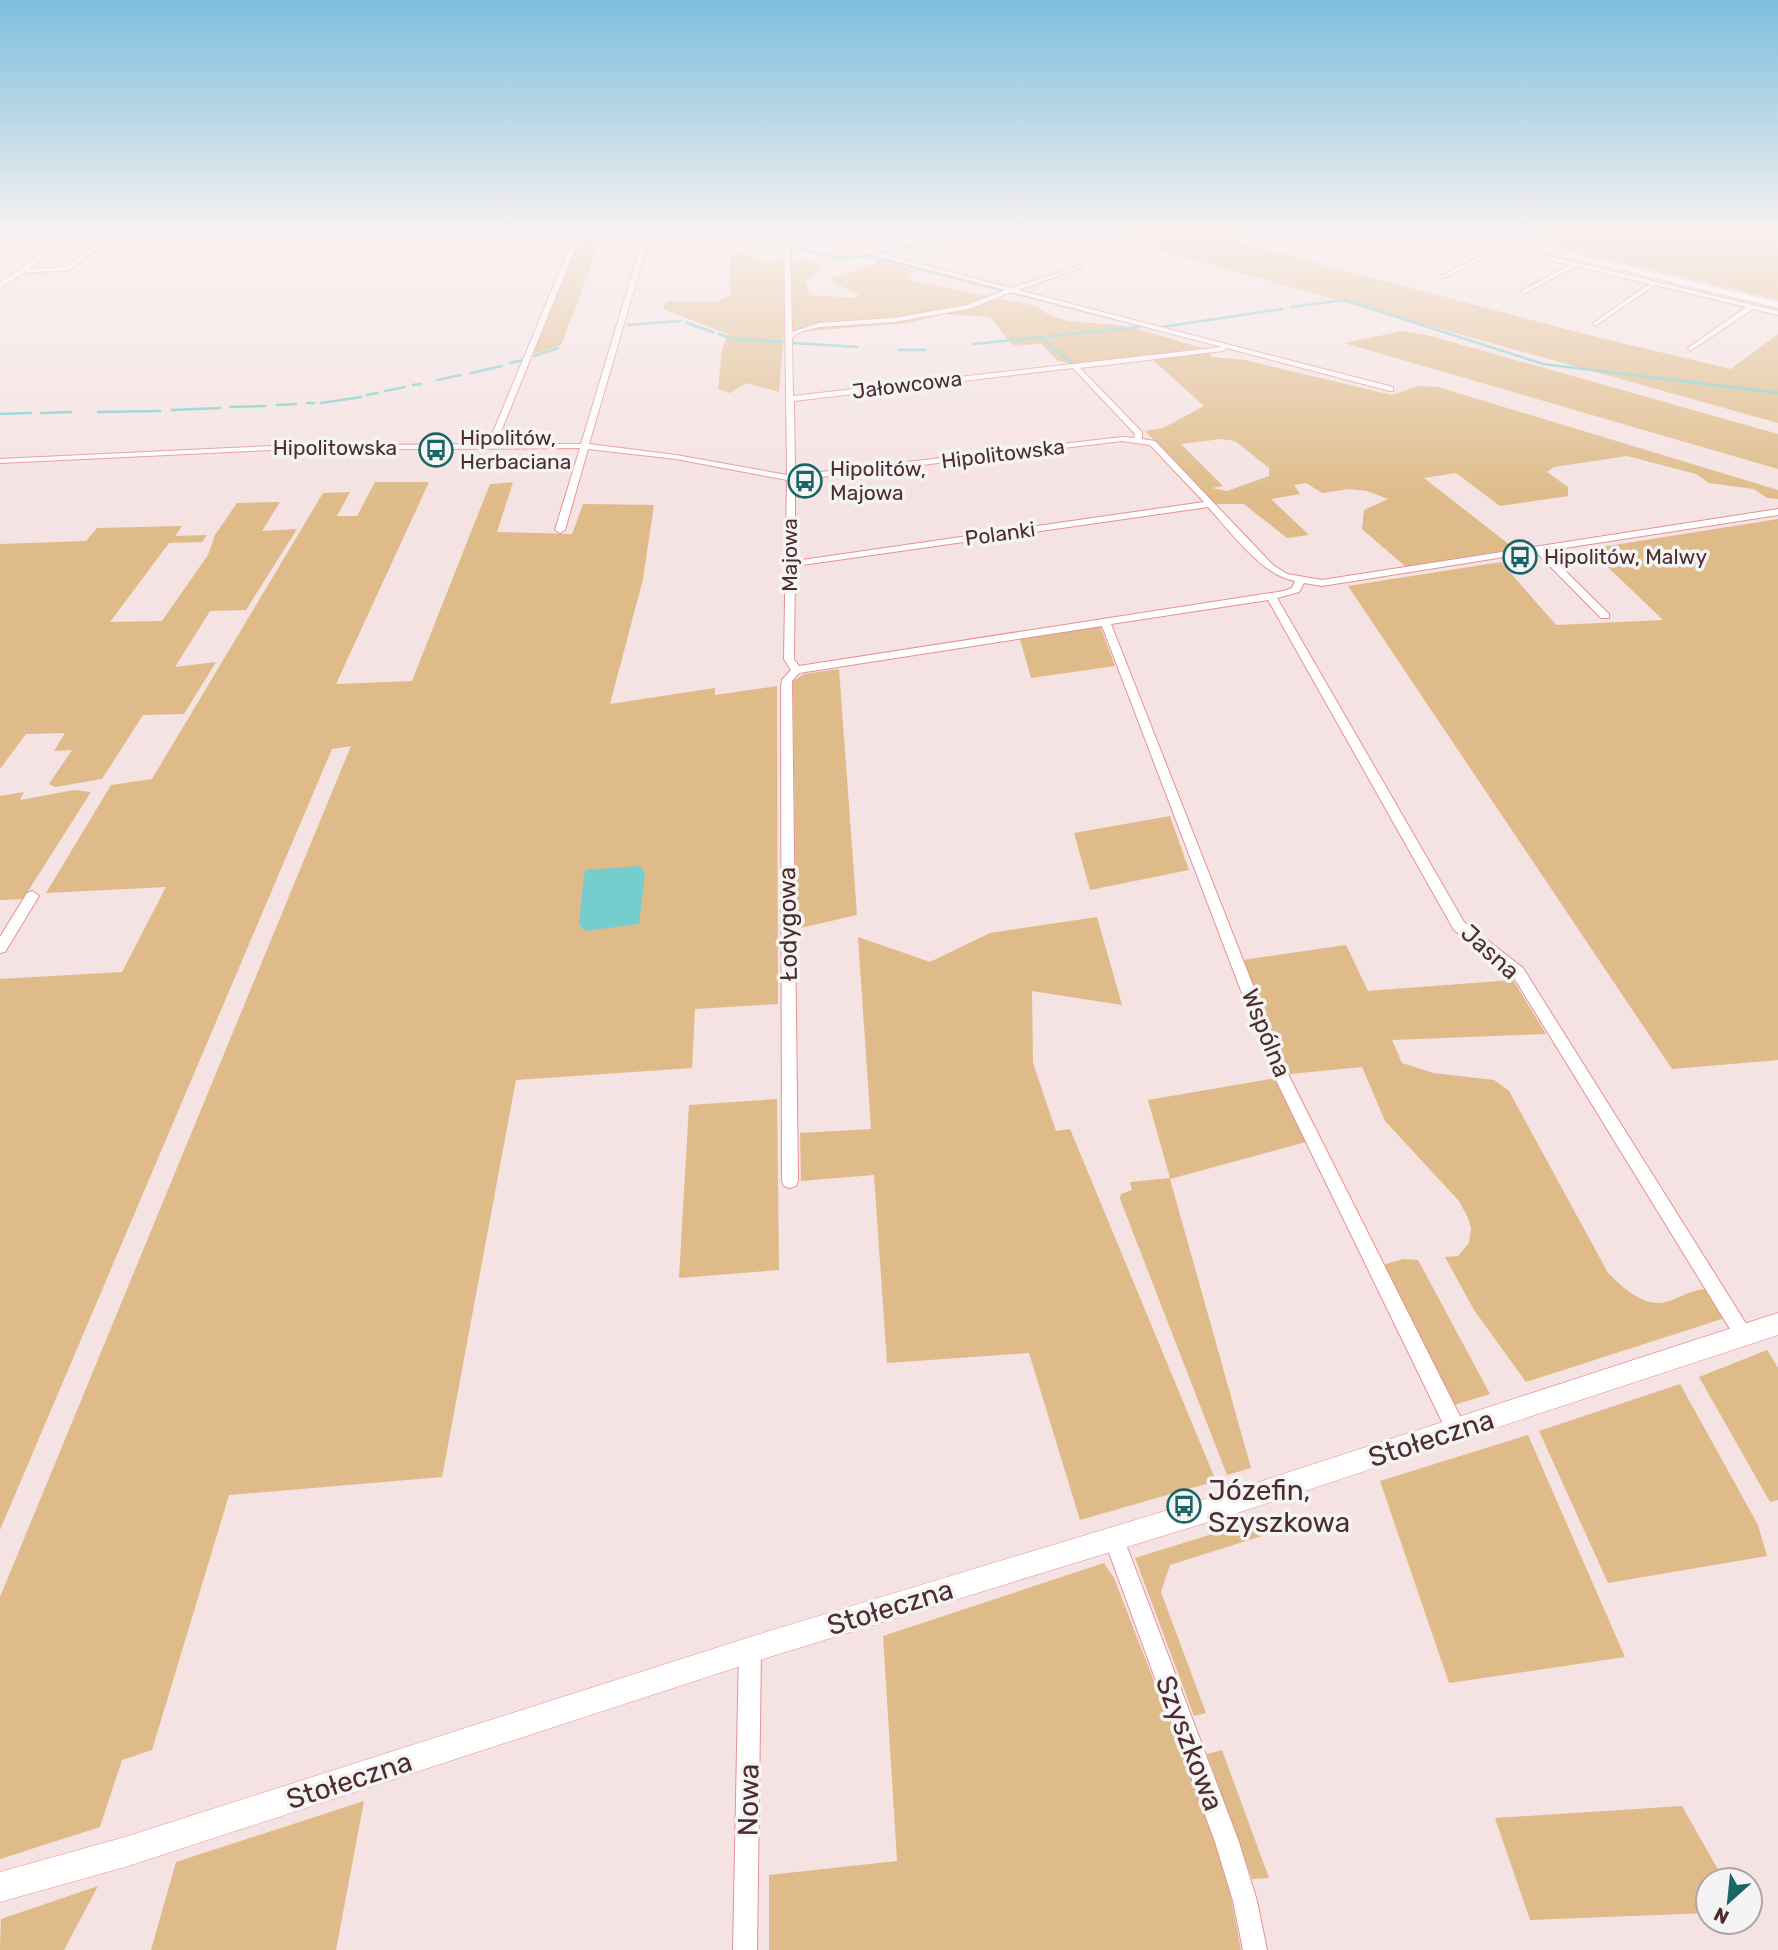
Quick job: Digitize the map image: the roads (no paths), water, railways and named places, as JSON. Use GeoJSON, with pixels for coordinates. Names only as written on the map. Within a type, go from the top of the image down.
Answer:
{"type":"FeatureCollection","features":[{"type":"Feature","properties":{"kind":"street"},"geometry":{"type":"LineString","coordinates":[[491,446],[543,319]]}},
{"type":"Feature","properties":{"kind":"street"},"geometry":{"type":"LineString","coordinates":[[559,530],[622,319]]}},
{"type":"Feature","properties":{"kind":"street","name":"Majowa"},"geometry":{"type":"LineString","coordinates":[[788,319],[791,478],[789,660],[796,670]]}},
{"type":"Feature","properties":{"kind":"street"},"geometry":{"type":"LineString","coordinates":[[788,338],[797,331],[819,325],[900,319]]}},
{"type":"Feature","properties":{"kind":"street"},"geometry":{"type":"LineString","coordinates":[[1121,319],[1390,389]]}},
{"type":"Feature","properties":{"kind":"street"},"geometry":{"type":"LineString","coordinates":[[1595,324],[1602,319]]}},
{"type":"Feature","properties":{"kind":"street"},"geometry":{"type":"LineString","coordinates":[[1690,349],[1734,319]]}},
{"type":"Feature","properties":{"kind":"street","name":"Jałowcowa"},"geometry":{"type":"LineString","coordinates":[[789,399],[1232,348]]}},
{"type":"Feature","properties":{"kind":"street"},"geometry":{"type":"LineString","coordinates":[[1075,366],[1139,434],[1138,439],[1152,443],[1270,567],[1300,580],[1338,583],[1778,512]]}},
{"type":"Feature","properties":{"kind":"street","name":"Hipolitowska"},"geometry":{"type":"LineString","coordinates":[[0,461],[272,448],[584,446],[651,453],[791,478],[822,477],[1138,439]]}},
{"type":"Feature","properties":{"kind":"street","name":"Polanki"},"geometry":{"type":"LineString","coordinates":[[791,564],[1210,504]]}},
{"type":"Feature","properties":{"kind":"street"},"geometry":{"type":"LineString","coordinates":[[1539,550],[1605,616]]}},
{"type":"Feature","properties":{"kind":"street"},"geometry":{"type":"LineString","coordinates":[[796,670],[1291,593],[1296,590],[1300,580]]}},
{"type":"Feature","properties":{"kind":"street","name":"Jasna"},"geometry":{"type":"LineString","coordinates":[[1271,596],[1459,926],[1518,972],[1744,1336]]}},
{"type":"Feature","properties":{"kind":"street","name":"Wspólna"},"geometry":{"type":"LineString","coordinates":[[1105,621],[1280,1072],[1457,1431]]}},
{"type":"Feature","properties":{"kind":"street","name":"Łodygowa"},"geometry":{"type":"LineString","coordinates":[[790,1181],[786,688],[787,680],[796,670]]}},
{"type":"Feature","properties":{"kind":"street"},"geometry":{"type":"LineString","coordinates":[[0,948],[32,896]]}},
{"type":"Feature","properties":{"kind":"street","name":"Stołeczna"},"geometry":{"type":"LineString","coordinates":[[0,1887],[125,1852],[750,1650],[1457,1431],[1778,1324]]}},
{"type":"Feature","properties":{"kind":"street","name":"Szyszkowa"},"geometry":{"type":"LineString","coordinates":[[1114,1539],[1227,1842],[1245,1901],[1255,1950]]}},
{"type":"Feature","properties":{"kind":"street","name":"Nowa"},"geometry":{"type":"LineString","coordinates":[[746,1950],[750,1650]]}},
{"type":"Feature","properties":{"kind":"water"},"geometry":{"type":"Polygon","coordinates":[[[640,866],[645,874],[639,924],[585,931],[579,924],[586,870],[640,866]]]}},
{"type":"Feature","properties":{"kind":"waterway"},"geometry":{"type":"LineString","coordinates":[[1115,319],[1154,329]]}},
{"type":"Feature","properties":{"kind":"waterway"},"geometry":{"type":"LineString","coordinates":[[1162,327],[1215,319]]}},
{"type":"Feature","properties":{"kind":"waterway"},"geometry":{"type":"LineString","coordinates":[[1403,319],[1543,364],[1778,393]]}},
{"type":"Feature","properties":{"kind":"waterway"},"geometry":{"type":"LineString","coordinates":[[628,325],[680,321]]}},
{"type":"Feature","properties":{"kind":"waterway"},"geometry":{"type":"LineString","coordinates":[[687,323],[713,332]]}},
{"type":"Feature","properties":{"kind":"waterway"},"geometry":{"type":"LineString","coordinates":[[1041,337],[1139,327]]}},
{"type":"Feature","properties":{"kind":"waterway"},"geometry":{"type":"LineString","coordinates":[[719,334],[733,339],[784,342]]}},
{"type":"Feature","properties":{"kind":"waterway"},"geometry":{"type":"LineString","coordinates":[[974,344],[1041,337]]}},
{"type":"Feature","properties":{"kind":"waterway"},"geometry":{"type":"LineString","coordinates":[[1041,337],[1072,364]]}},
{"type":"Feature","properties":{"kind":"waterway"},"geometry":{"type":"LineString","coordinates":[[793,343],[857,347]]}},
{"type":"Feature","properties":{"kind":"waterway"},"geometry":{"type":"LineString","coordinates":[[534,356],[558,348]]}},
{"type":"Feature","properties":{"kind":"waterway"},"geometry":{"type":"LineString","coordinates":[[899,350],[925,350]]}},
{"type":"Feature","properties":{"kind":"waterway"},"geometry":{"type":"LineString","coordinates":[[510,363],[523,360]]}},
{"type":"Feature","properties":{"kind":"waterway"},"geometry":{"type":"LineString","coordinates":[[471,373],[502,366]]}},
{"type":"Feature","properties":{"kind":"waterway"},"geometry":{"type":"LineString","coordinates":[[437,380],[461,375]]}},
{"type":"Feature","properties":{"kind":"waterway"},"geometry":{"type":"LineString","coordinates":[[413,385],[421,384]]}},
{"type":"Feature","properties":{"kind":"waterway"},"geometry":{"type":"LineString","coordinates":[[385,391],[405,387]]}},
{"type":"Feature","properties":{"kind":"waterway"},"geometry":{"type":"LineString","coordinates":[[367,395],[377,393]]}},
{"type":"Feature","properties":{"kind":"waterway"},"geometry":{"type":"LineString","coordinates":[[321,403],[361,397]]}},
{"type":"Feature","properties":{"kind":"waterway"},"geometry":{"type":"LineString","coordinates":[[307,403],[314,403]]}},
{"type":"Feature","properties":{"kind":"waterway"},"geometry":{"type":"LineString","coordinates":[[277,405],[296,404]]}},
{"type":"Feature","properties":{"kind":"waterway"},"geometry":{"type":"LineString","coordinates":[[230,407],[265,406]]}},
{"type":"Feature","properties":{"kind":"waterway"},"geometry":{"type":"LineString","coordinates":[[172,410],[220,408]]}},
{"type":"Feature","properties":{"kind":"waterway"},"geometry":{"type":"LineString","coordinates":[[98,412],[160,411]]}},
{"type":"Feature","properties":{"kind":"waterway"},"geometry":{"type":"LineString","coordinates":[[41,413],[71,412]]}},
{"type":"Feature","properties":{"kind":"waterway"},"geometry":{"type":"LineString","coordinates":[[0,414],[31,413]]}},
{"type":"Feature","properties":{"kind":"place","name":"Hipolitów, Herbaciana"},"geometry":{"type":"Point","coordinates":[436,450]}},
{"type":"Feature","properties":{"kind":"place","name":"Hipolitów, Majowa"},"geometry":{"type":"Point","coordinates":[805,481]}},
{"type":"Feature","properties":{"kind":"place","name":"Hipolitów, Malwy"},"geometry":{"type":"Point","coordinates":[1520,557]}},
{"type":"Feature","properties":{"kind":"place","name":"Józefin, Szyszkowa"},"geometry":{"type":"Point","coordinates":[1184,1506]}}]}
